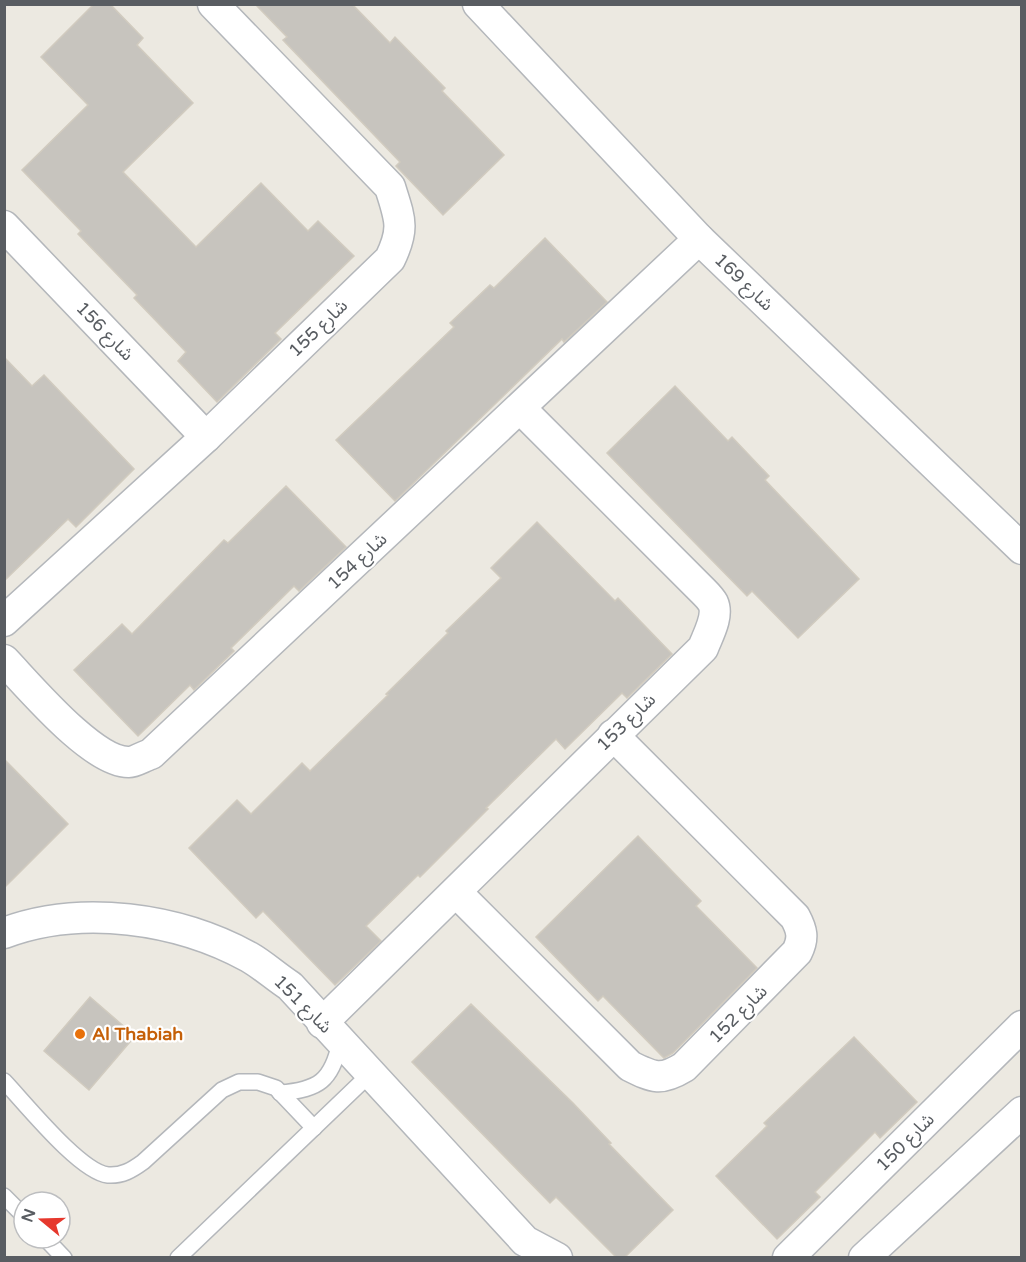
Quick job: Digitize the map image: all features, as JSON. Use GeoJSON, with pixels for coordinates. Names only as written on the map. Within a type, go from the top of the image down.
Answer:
{"type":"FeatureCollection","features":[{"type":"Feature","properties":{"kind":"street","name":"شارع 155"},"geometry":{"type":"LineString","coordinates":[[4,621],[206,437],[390,259],[399,241],[400,217],[390,187],[213,4]]}},
{"type":"Feature","properties":{"kind":"street","name":"شارع 169"},"geometry":{"type":"LineString","coordinates":[[478,4],[699,239],[1022,549]]}},
{"type":"Feature","properties":{"kind":"street","name":"شارع 156"},"geometry":{"type":"LineString","coordinates":[[4,226],[206,437]]}},
{"type":"Feature","properties":{"kind":"street","name":"شارع 154"},"geometry":{"type":"LineString","coordinates":[[4,660],[78,736],[105,756],[129,762],[151,754],[699,239]]}},
{"type":"Feature","properties":{"kind":"street","name":"شارع 153"},"geometry":{"type":"LineString","coordinates":[[331,1032],[456,892],[703,648],[714,614],[713,603],[519,408]]}},
{"type":"Feature","properties":{"kind":"street","name":"شارع 152"},"geometry":{"type":"LineString","coordinates":[[456,892],[630,1066],[647,1075],[660,1078],[684,1068],[797,952],[803,940],[795,917],[613,735]]}},
{"type":"Feature","properties":{"kind":"street","name":"شارع 151"},"geometry":{"type":"LineString","coordinates":[[4,933],[57,920],[103,916],[145,922],[197,935],[249,957],[290,986],[527,1249],[557,1257]]}},
{"type":"Feature","properties":{"kind":"street","name":"شارع 150"},"geometry":{"type":"LineString","coordinates":[[788,1257],[1022,1026]]}},
{"type":"Feature","properties":{"kind":"street"},"geometry":{"type":"LineString","coordinates":[[864,1257],[1022,1112]]}},
{"type":"Feature","properties":{"kind":"lane"},"geometry":{"type":"LineString","coordinates":[[280,1093],[314,1087],[327,1077],[334,1066],[331,1032]]}},
{"type":"Feature","properties":{"kind":"lane"},"geometry":{"type":"LineString","coordinates":[[178,1257],[370,1074]]}},
{"type":"Feature","properties":{"kind":"lane"},"geometry":{"type":"LineString","coordinates":[[4,1081],[77,1157],[96,1172],[108,1175],[129,1172],[222,1090],[239,1082],[258,1082],[276,1088],[314,1128]]}},
{"type":"Feature","properties":{"kind":"building"},"geometry":{"type":"Polygon","coordinates":[[[94,4],[110,4],[143,38],[137,45],[193,103],[123,172],[196,247],[261,183],[308,231],[318,221],[354,256],[275,333],[281,339],[217,402],[178,361],[186,352],[134,298],[137,295],[78,234],[81,231],[22,170],[88,105],[41,57],[94,4]]]}},
{"type":"Feature","properties":{"kind":"building"},"geometry":{"type":"Polygon","coordinates":[[[255,4],[352,4],[390,43],[395,37],[445,88],[442,91],[504,155],[443,215],[396,166],[400,162],[283,40],[287,37],[255,4]]]}},
{"type":"Feature","properties":{"kind":"building"},"geometry":{"type":"Polygon","coordinates":[[[545,238],[607,302],[564,342],[562,339],[395,501],[336,440],[454,327],[450,323],[490,285],[494,288],[545,238]]]}},
{"type":"Feature","properties":{"kind":"building"},"geometry":{"type":"Polygon","coordinates":[[[4,357],[32,386],[44,375],[134,469],[76,527],[68,519],[4,581],[4,357]]]}},
{"type":"Feature","properties":{"kind":"building"},"geometry":{"type":"Polygon","coordinates":[[[675,386],[728,441],[732,437],[769,476],[765,480],[859,579],[798,638],[752,591],[747,596],[607,453],[675,386]]]}},
{"type":"Feature","properties":{"kind":"building"},"geometry":{"type":"Polygon","coordinates":[[[286,486],[346,547],[299,591],[294,586],[231,648],[234,651],[194,690],[190,685],[138,736],[74,670],[122,624],[132,634],[224,540],[228,543],[286,486]]]}},
{"type":"Feature","properties":{"kind":"building"},"geometry":{"type":"Polygon","coordinates":[[[537,522],[615,601],[618,598],[672,654],[627,698],[622,693],[565,749],[556,739],[420,877],[418,875],[366,926],[381,941],[335,985],[263,911],[256,918],[189,848],[237,800],[251,814],[302,763],[310,771],[388,695],[386,694],[448,633],[446,631],[501,578],[491,568],[537,522]]]}},
{"type":"Feature","properties":{"kind":"building"},"geometry":{"type":"Polygon","coordinates":[[[4,759],[68,824],[4,888],[4,759]]]}},
{"type":"Feature","properties":{"kind":"building"},"geometry":{"type":"Polygon","coordinates":[[[638,836],[701,901],[696,906],[757,968],[673,1053],[664,1058],[603,996],[598,1001],[536,937],[638,836]]]}},
{"type":"Feature","properties":{"kind":"building"},"geometry":{"type":"Polygon","coordinates":[[[90,997],[135,1036],[89,1090],[44,1051],[90,997]]]}},
{"type":"Feature","properties":{"kind":"building"},"geometry":{"type":"Polygon","coordinates":[[[471,1004],[573,1103],[673,1210],[625,1257],[616,1257],[556,1197],[550,1203],[412,1062],[471,1004]]]}},
{"type":"Feature","properties":{"kind":"building"},"geometry":{"type":"Polygon","coordinates":[[[854,1037],[917,1102],[880,1138],[875,1132],[815,1192],[820,1197],[777,1239],[716,1176],[767,1126],[764,1123],[854,1037]]]}},
{"type":"Feature","properties":{"kind":"place","name":"Al Thabiah"},"geometry":{"type":"Point","coordinates":[80,1034]}}]}
